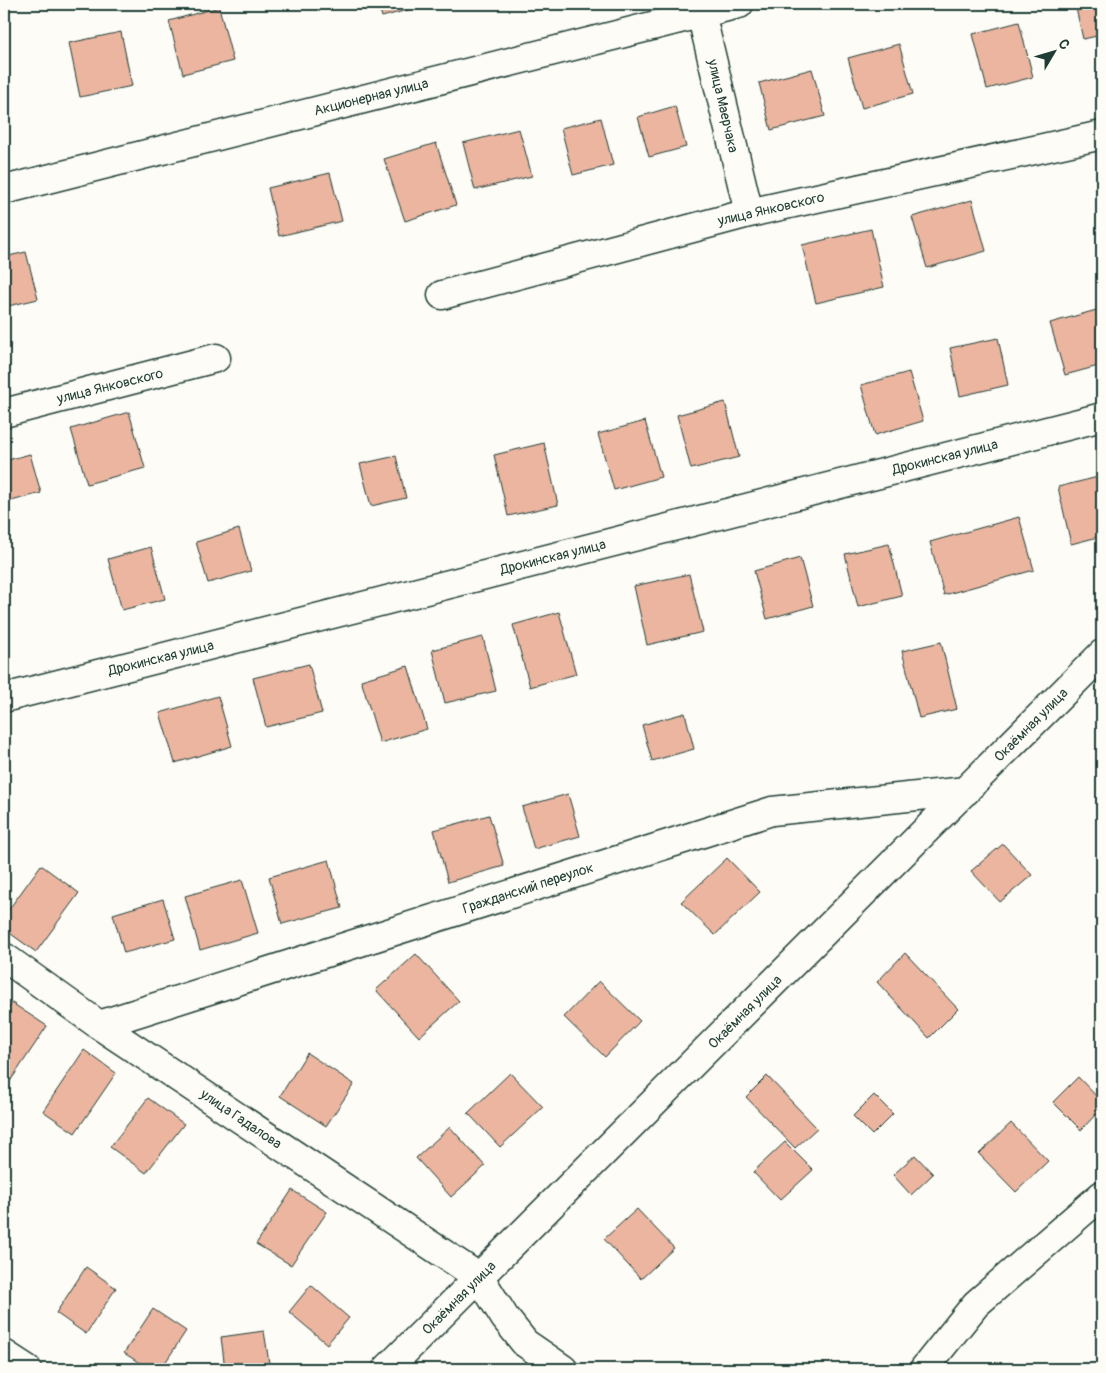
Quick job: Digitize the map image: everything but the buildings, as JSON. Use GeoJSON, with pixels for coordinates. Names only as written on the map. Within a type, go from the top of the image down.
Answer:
{"type":"FeatureCollection","features":[{"type":"Feature","properties":{"kind":"street","name":"Акционерная улица"},"geometry":{"type":"LineString","coordinates":[[4,190],[695,8],[739,4]]}},
{"type":"Feature","properties":{"kind":"street","name":"улица Маерчака"},"geometry":{"type":"LineString","coordinates":[[695,8],[749,213]]}},
{"type":"Feature","properties":{"kind":"street","name":"улица Янковского"},"geometry":{"type":"LineString","coordinates":[[442,295],[749,213],[1102,135]]}},
{"type":"Feature","properties":{"kind":"street","name":"улица Янковского"},"geometry":{"type":"LineString","coordinates":[[4,413],[216,358]]}},
{"type":"Feature","properties":{"kind":"street","name":"Дрокинская улица"},"geometry":{"type":"LineString","coordinates":[[4,698],[1102,416]]}},
{"type":"Feature","properties":{"kind":"street","name":"Окаёмная улица"},"geometry":{"type":"LineString","coordinates":[[387,1369],[1102,654]]}},
{"type":"Feature","properties":{"kind":"street","name":"Гражданский переулок"},"geometry":{"type":"LineString","coordinates":[[99,1025],[772,811],[966,791]]}},
{"type":"Feature","properties":{"kind":"street","name":"улица Гадалова"},"geometry":{"type":"LineString","coordinates":[[4,957],[99,1025],[480,1278]]}},
{"type":"Feature","properties":{"kind":"street"},"geometry":{"type":"LineString","coordinates":[[924,1369],[976,1304],[1102,1195]]}},
{"type":"Feature","properties":{"kind":"street"},"geometry":{"type":"LineString","coordinates":[[480,1278],[505,1318],[525,1343],[563,1369]]}},
{"type":"Feature","properties":{"kind":"street"},"geometry":{"type":"LineString","coordinates":[[4,1354],[27,1369]]}}]}
